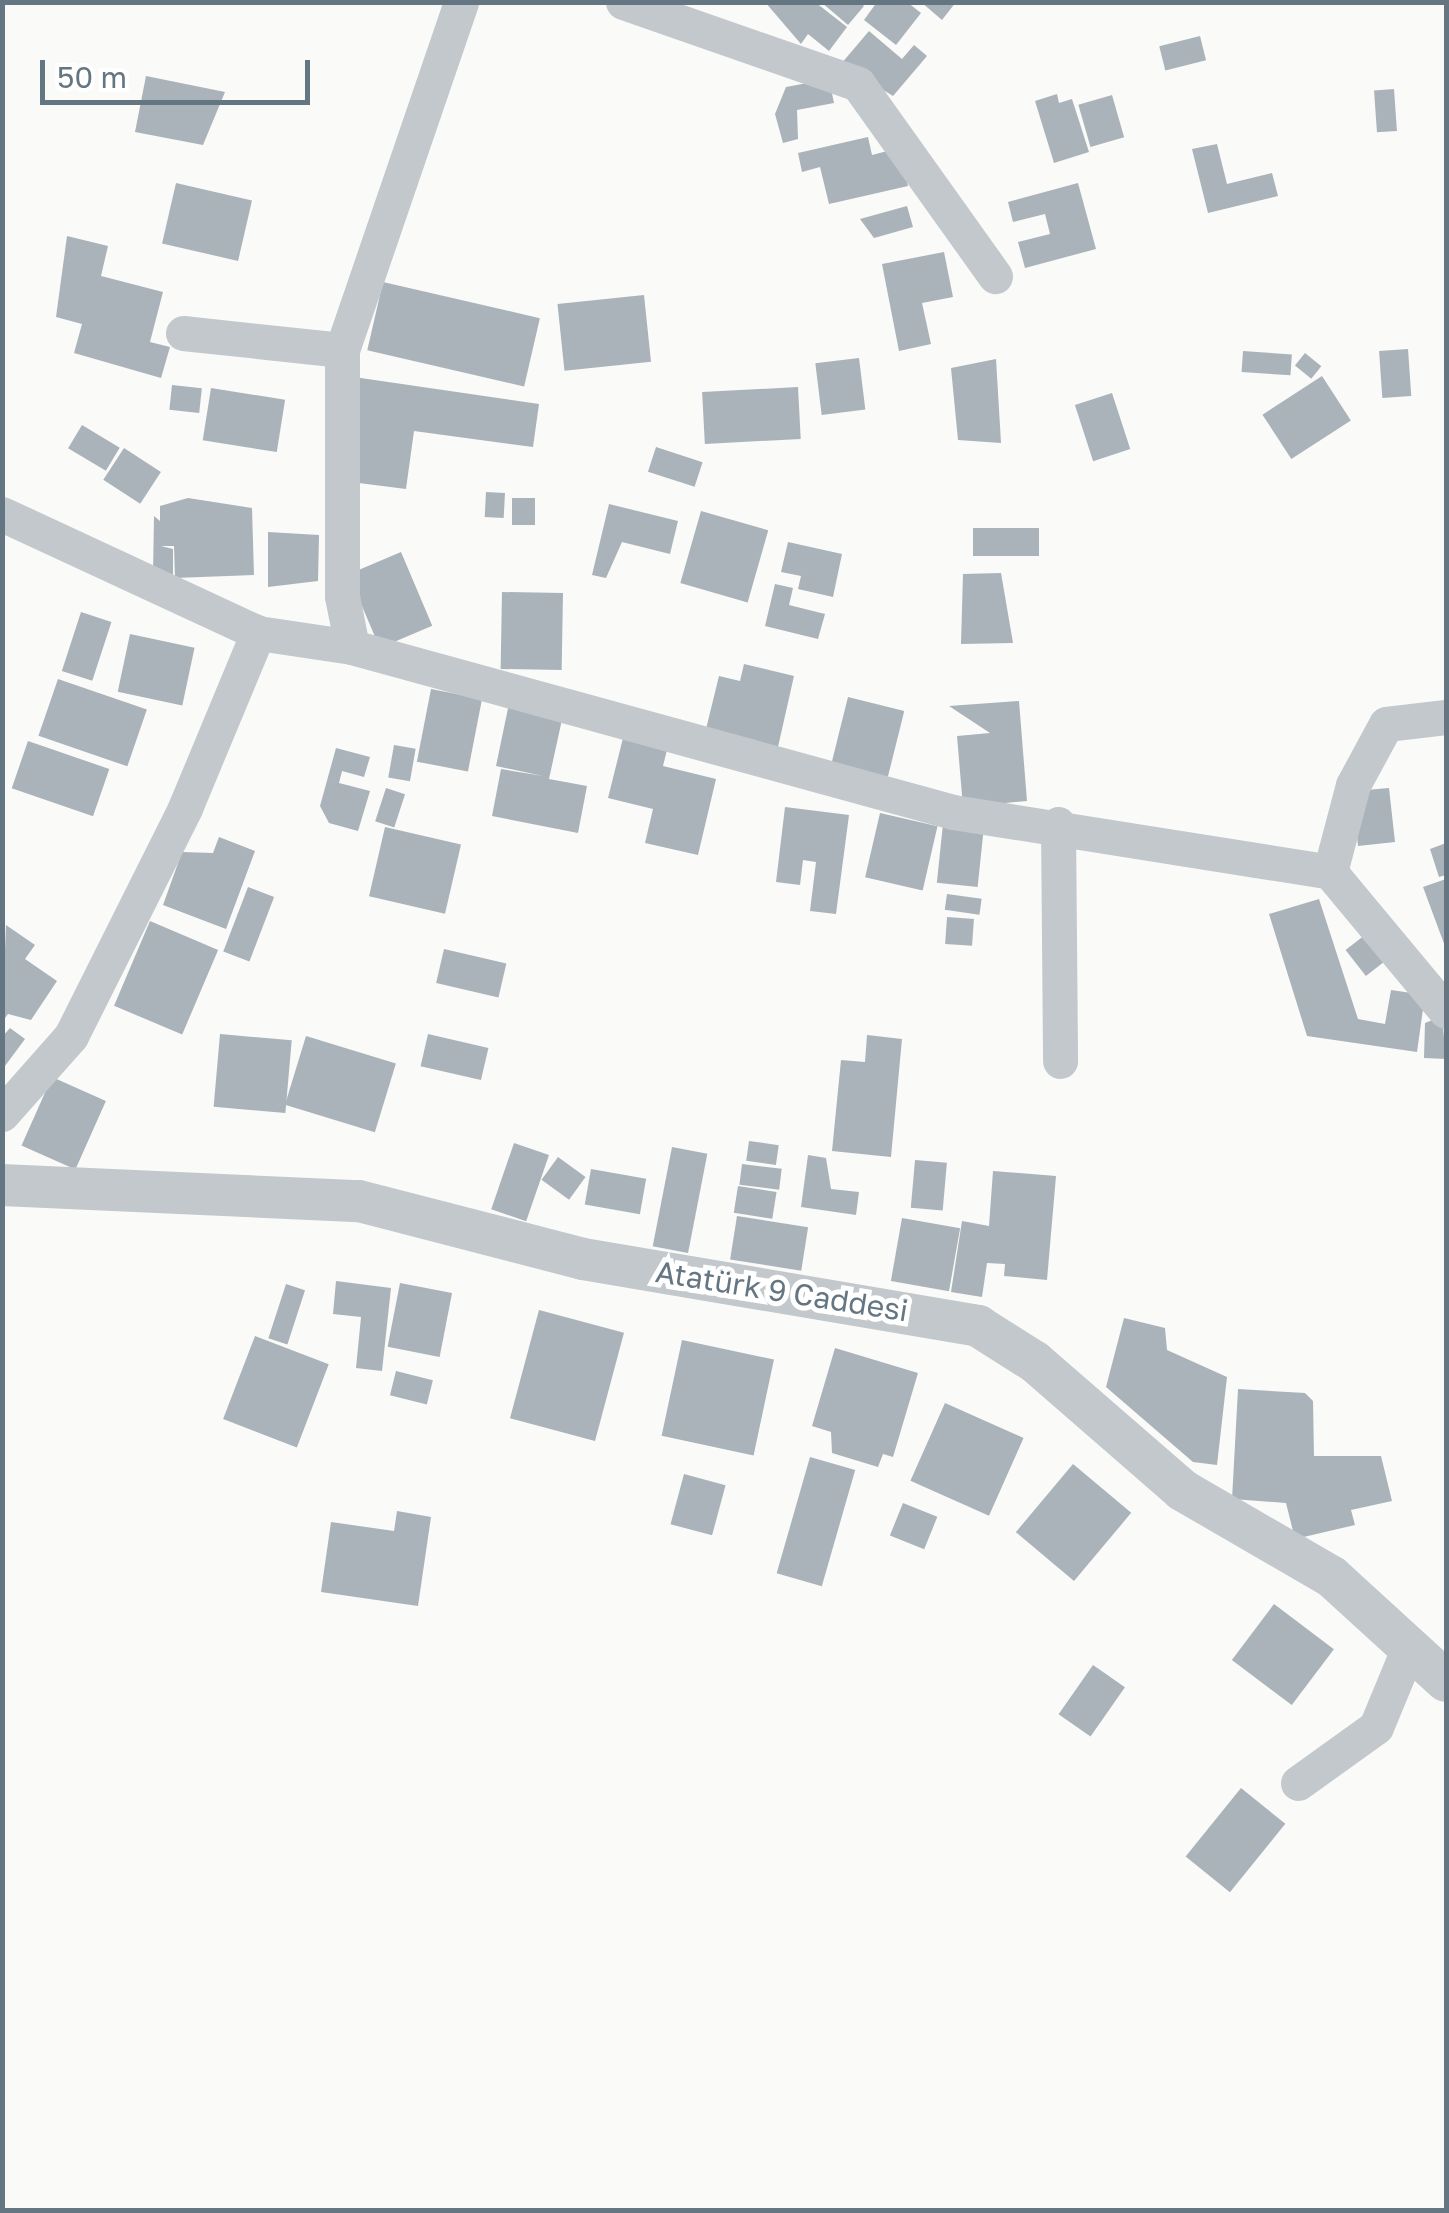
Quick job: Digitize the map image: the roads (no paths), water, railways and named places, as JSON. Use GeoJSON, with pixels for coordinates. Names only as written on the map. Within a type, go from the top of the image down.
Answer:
{"type":"FeatureCollection","features":[{"type":"Feature","properties":{"kind":"street"},"geometry":{"type":"LineString","coordinates":[[352,647],[342,596],[342,350],[462,2]]}},
{"type":"Feature","properties":{"kind":"street"},"geometry":{"type":"LineString","coordinates":[[623,2],[858,84],[995,276]]}},
{"type":"Feature","properties":{"kind":"street"},"geometry":{"type":"LineString","coordinates":[[183,333],[342,350]]}},
{"type":"Feature","properties":{"kind":"street"},"geometry":{"type":"LineString","coordinates":[[2,514],[258,634],[352,647],[953,812],[1058,824],[1330,872],[1445,1008]]}},
{"type":"Feature","properties":{"kind":"street"},"geometry":{"type":"LineString","coordinates":[[2,1114],[71,1036],[186,808],[258,634]]}},
{"type":"Feature","properties":{"kind":"street"},"geometry":{"type":"LineString","coordinates":[[1330,872],[1353,785],[1386,724],[1446,716]]}},
{"type":"Feature","properties":{"kind":"street"},"geometry":{"type":"LineString","coordinates":[[1058,824],[1060,1062]]}},
{"type":"Feature","properties":{"kind":"street","name":"Atatürk 9 Caddesi"},"geometry":{"type":"LineString","coordinates":[[2,1184],[359,1201],[583,1259],[978,1326],[1035,1362],[1182,1490],[1332,1577],[1410,1644],[1446,1681]]}},
{"type":"Feature","properties":{"kind":"street"},"geometry":{"type":"LineString","coordinates":[[1298,1782],[1376,1726],[1410,1644]]}}]}
